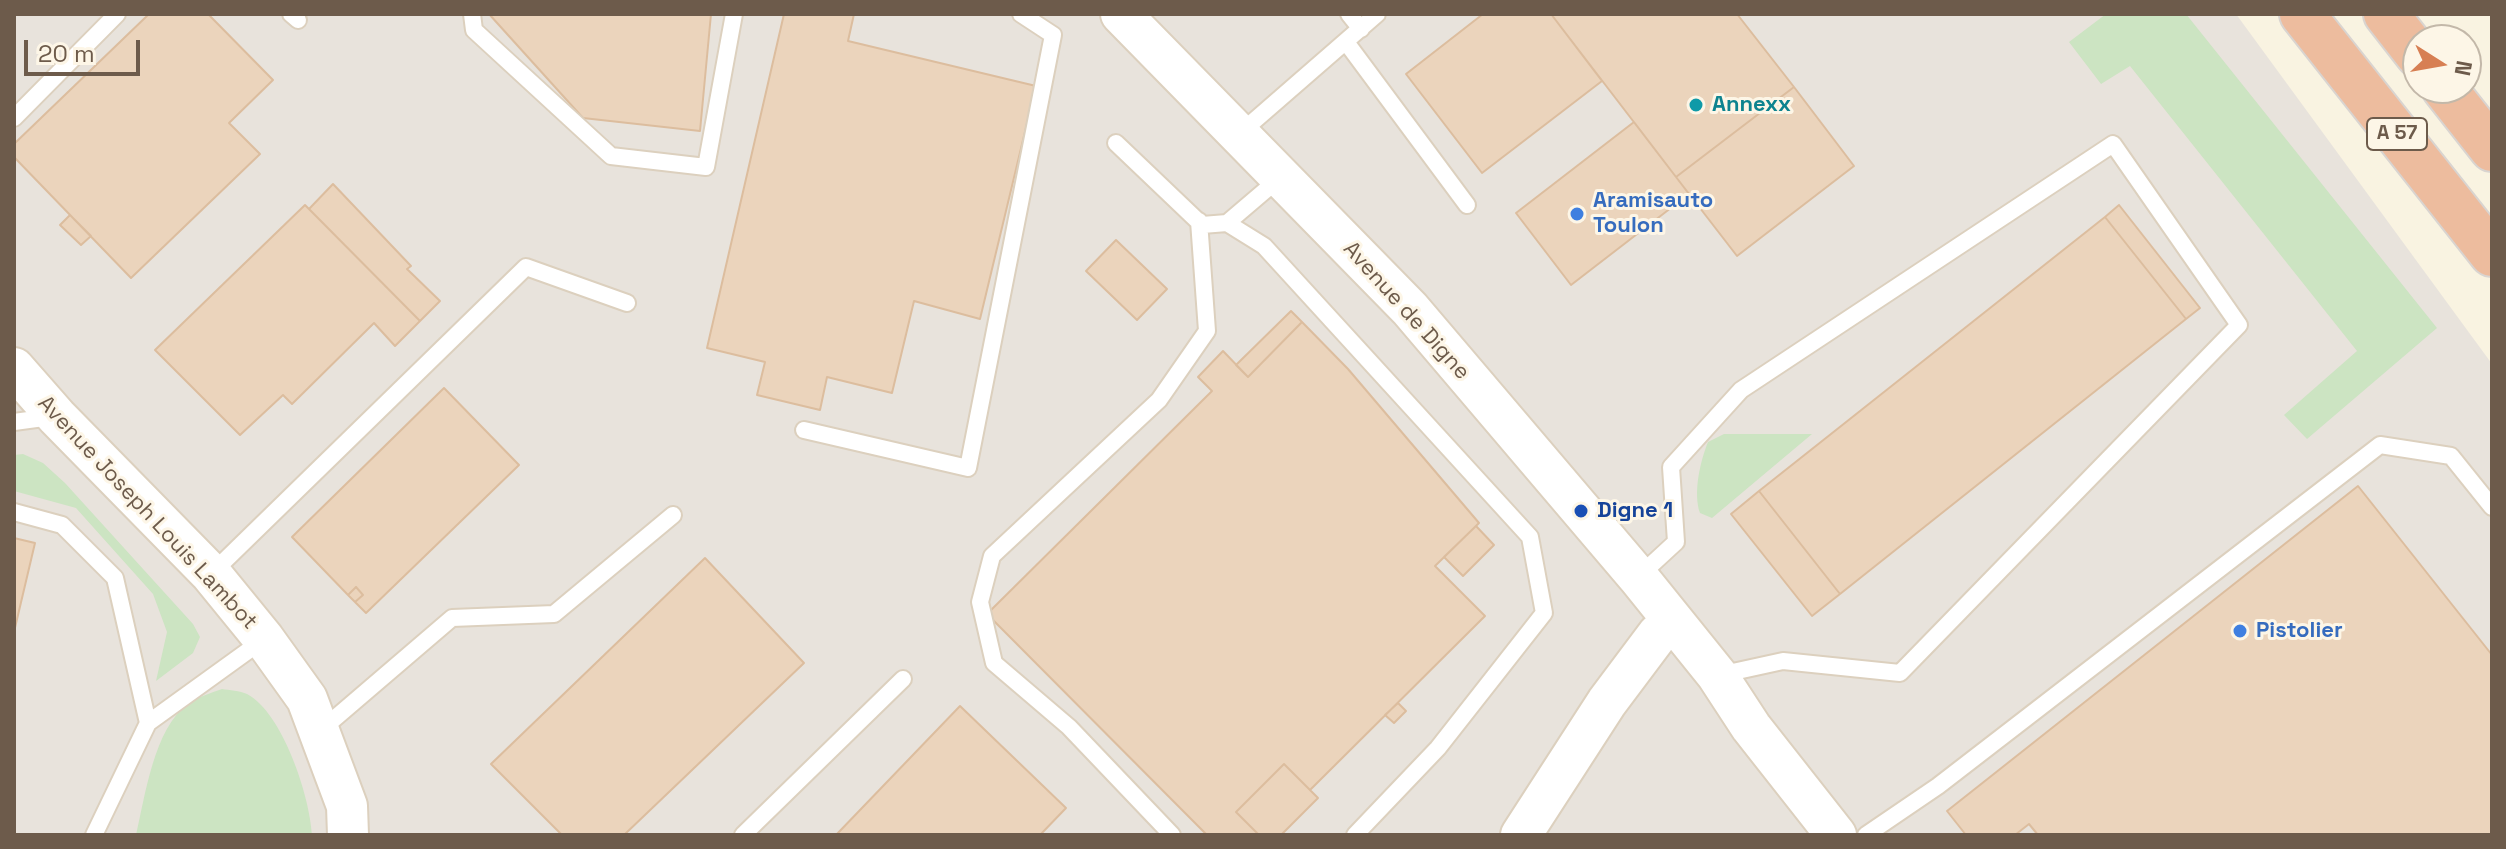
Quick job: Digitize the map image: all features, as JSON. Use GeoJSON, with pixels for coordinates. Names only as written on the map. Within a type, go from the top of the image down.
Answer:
{"type":"FeatureCollection","features":[{"type":"Feature","properties":{"kind":"highway","name":"A 57"},"geometry":{"type":"LineString","coordinates":[[2302,14],[2492,254]]}},
{"type":"Feature","properties":{"kind":"highway"},"geometry":{"type":"LineString","coordinates":[[2386,14],[2402,34]]}},
{"type":"Feature","properties":{"kind":"highway","name":"A 57"},"geometry":{"type":"LineString","coordinates":[[2457,104],[2492,149]]}},
{"type":"Feature","properties":{"kind":"street","name":"Avenue de Digne"},"geometry":{"type":"LineString","coordinates":[[1121,14],[1410,309],[1638,577],[1717,675],[1751,727],[1836,835]]}},
{"type":"Feature","properties":{"kind":"street","name":"Avenue Joseph Louis Lambot"},"geometry":{"type":"LineString","coordinates":[[14,368],[57,417],[211,574],[264,639],[307,699],[347,806],[348,835]]}},
{"type":"Feature","properties":{"kind":"street"},"geometry":{"type":"LineString","coordinates":[[1521,835],[1607,702],[1658,634],[1675,623]]}},
{"type":"Feature","properties":{"kind":"lane"},"geometry":{"type":"LineString","coordinates":[[14,118],[117,14]]}},
{"type":"Feature","properties":{"kind":"lane"},"geometry":{"type":"LineString","coordinates":[[472,14],[474,30],[611,156],[706,167],[734,14]]}},
{"type":"Feature","properties":{"kind":"lane"},"geometry":{"type":"LineString","coordinates":[[804,430],[968,468],[1053,35],[1021,14]]}},
{"type":"Feature","properties":{"kind":"lane"},"geometry":{"type":"LineString","coordinates":[[1349,14],[1361,29]]}},
{"type":"Feature","properties":{"kind":"lane"},"geometry":{"type":"LineString","coordinates":[[1239,134],[1377,14]]}},
{"type":"Feature","properties":{"kind":"lane"},"geometry":{"type":"LineString","coordinates":[[1346,42],[1467,205]]}},
{"type":"Feature","properties":{"kind":"lane"},"geometry":{"type":"LineString","coordinates":[[1116,143],[1202,225],[1227,223],[1281,177]]}},
{"type":"Feature","properties":{"kind":"lane"},"geometry":{"type":"LineString","coordinates":[[1638,577],[1676,542],[1671,467],[1741,390],[2113,144],[2239,325],[1900,673],[1783,661],[1717,675]]}},
{"type":"Feature","properties":{"kind":"lane"},"geometry":{"type":"LineString","coordinates":[[1172,835],[1069,727],[994,663],[980,602],[992,556],[1159,400],[1207,331],[1199,221]]}},
{"type":"Feature","properties":{"kind":"lane"},"geometry":{"type":"LineString","coordinates":[[1227,223],[1264,246],[1530,537],[1544,613],[1438,748],[1355,835]]}},
{"type":"Feature","properties":{"kind":"lane"},"geometry":{"type":"LineString","coordinates":[[211,574],[526,267],[627,303]]}},
{"type":"Feature","properties":{"kind":"lane"},"geometry":{"type":"LineString","coordinates":[[14,422],[57,417]]}},
{"type":"Feature","properties":{"kind":"lane"},"geometry":{"type":"LineString","coordinates":[[1866,835],[1938,786],[2380,445],[2451,456],[2492,507]]}},
{"type":"Feature","properties":{"kind":"lane"},"geometry":{"type":"LineString","coordinates":[[14,512],[62,525],[115,578],[148,723]]}},
{"type":"Feature","properties":{"kind":"lane"},"geometry":{"type":"LineString","coordinates":[[320,731],[452,618],[554,614],[673,515]]}},
{"type":"Feature","properties":{"kind":"lane"},"geometry":{"type":"LineString","coordinates":[[94,835],[148,723],[264,639]]}},
{"type":"Feature","properties":{"kind":"lane"},"geometry":{"type":"LineString","coordinates":[[743,835],[903,679]]}},
{"type":"Feature","properties":{"kind":"shaded area"},"geometry":{"type":"Polygon","coordinates":[[[14,14],[2236,14],[2492,364],[2492,835],[14,835],[14,14]]]}},
{"type":"Feature","properties":{"kind":"green space"},"geometry":{"type":"Polygon","coordinates":[[[2106,14],[2186,14],[2437,328],[2307,439],[2284,415],[2357,351],[2130,66],[2101,84],[2069,42],[2106,14]]]}},
{"type":"Feature","properties":{"kind":"green space"},"geometry":{"type":"Polygon","coordinates":[[[1724,434],[1812,434],[1712,518],[1700,513],[1698,478],[1708,442],[1724,434]]]}},
{"type":"Feature","properties":{"kind":"green space"},"geometry":{"type":"Polygon","coordinates":[[[23,454],[43,463],[65,483],[193,624],[200,637],[193,653],[156,681],[167,632],[153,594],[76,508],[14,491],[14,455],[23,454]]]}},
{"type":"Feature","properties":{"kind":"green space"},"geometry":{"type":"Polygon","coordinates":[[[222,689],[247,694],[272,719],[300,779],[312,835],[136,835],[147,783],[167,729],[188,704],[222,689]]]}},
{"type":"Feature","properties":{"kind":"building"},"geometry":{"type":"Polygon","coordinates":[[[149,14],[208,14],[273,80],[229,123],[260,154],[131,278],[14,157],[14,144],[149,14]]]}},
{"type":"Feature","properties":{"kind":"building"},"geometry":{"type":"Polygon","coordinates":[[[489,14],[711,14],[700,131],[583,118],[489,14]]]}},
{"type":"Feature","properties":{"kind":"building"},"geometry":{"type":"Polygon","coordinates":[[[784,14],[854,14],[848,41],[1036,86],[980,319],[914,301],[892,393],[827,377],[820,410],[757,395],[765,362],[707,348],[784,14]]]}},
{"type":"Feature","properties":{"kind":"building"},"geometry":{"type":"Polygon","coordinates":[[[1483,14],[1551,14],[1602,81],[1482,173],[1406,74],[1483,14]]]}},
{"type":"Feature","properties":{"kind":"building","name":"Annexx"},"geometry":{"type":"Polygon","coordinates":[[[1551,14],[1737,14],[1794,87],[1676,177],[1551,14]]]}},
{"type":"Feature","properties":{"kind":"building"},"geometry":{"type":"Polygon","coordinates":[[[1794,87],[1854,166],[1737,256],[1676,177],[1794,87]]]}},
{"type":"Feature","properties":{"kind":"building"},"geometry":{"type":"Polygon","coordinates":[[[1634,122],[1689,194],[1571,285],[1516,213],[1634,122]]]}},
{"type":"Feature","properties":{"kind":"building"},"geometry":{"type":"Polygon","coordinates":[[[333,184],[411,266],[407,269],[440,301],[420,321],[309,209],[333,184]]]}},
{"type":"Feature","properties":{"kind":"building"},"geometry":{"type":"Polygon","coordinates":[[[305,205],[420,321],[395,346],[374,323],[292,404],[283,395],[240,435],[155,350],[305,205]]]}},
{"type":"Feature","properties":{"kind":"building"},"geometry":{"type":"Polygon","coordinates":[[[2119,205],[2200,308],[2186,319],[2105,217],[2119,205]]]}},
{"type":"Feature","properties":{"kind":"building"},"geometry":{"type":"Polygon","coordinates":[[[70,215],[91,236],[81,245],[60,225],[70,215]]]}},
{"type":"Feature","properties":{"kind":"building"},"geometry":{"type":"Polygon","coordinates":[[[2105,217],[2186,319],[1840,594],[1759,491],[2105,217]]]}},
{"type":"Feature","properties":{"kind":"building"},"geometry":{"type":"Polygon","coordinates":[[[1116,240],[1167,289],[1137,320],[1086,271],[1116,240]]]}},
{"type":"Feature","properties":{"kind":"building"},"geometry":{"type":"Polygon","coordinates":[[[1291,311],[1302,322],[1248,377],[1236,365],[1291,311]]]}},
{"type":"Feature","properties":{"kind":"building"},"geometry":{"type":"Polygon","coordinates":[[[1302,322],[1348,369],[1479,523],[1435,566],[1485,616],[1310,790],[1284,764],[1236,812],[1259,835],[1207,835],[987,614],[1212,391],[1198,377],[1223,351],[1248,377],[1302,322]]]}},
{"type":"Feature","properties":{"kind":"building"},"geometry":{"type":"Polygon","coordinates":[[[444,388],[519,465],[366,613],[355,602],[363,595],[356,587],[348,595],[292,537],[444,388]]]}},
{"type":"Feature","properties":{"kind":"building"},"geometry":{"type":"Polygon","coordinates":[[[2358,486],[2492,655],[2492,835],[2038,835],[2029,824],[2015,835],[1966,835],[1947,811],[2358,486]]]}},
{"type":"Feature","properties":{"kind":"building"},"geometry":{"type":"Polygon","coordinates":[[[1759,491],[1840,594],[1812,616],[1731,514],[1759,491]]]}},
{"type":"Feature","properties":{"kind":"building"},"geometry":{"type":"Polygon","coordinates":[[[1476,526],[1494,545],[1463,576],[1444,557],[1476,526]]]}},
{"type":"Feature","properties":{"kind":"building"},"geometry":{"type":"Polygon","coordinates":[[[14,538],[35,543],[14,632],[14,538]]]}},
{"type":"Feature","properties":{"kind":"building"},"geometry":{"type":"Polygon","coordinates":[[[705,558],[804,663],[624,835],[562,835],[491,764],[705,558]]]}},
{"type":"Feature","properties":{"kind":"building"},"geometry":{"type":"Polygon","coordinates":[[[356,587],[363,595],[355,602],[348,595],[356,587]]]}},
{"type":"Feature","properties":{"kind":"building"},"geometry":{"type":"Polygon","coordinates":[[[1398,703],[1406,711],[1394,723],[1385,715],[1398,703]]]}},
{"type":"Feature","properties":{"kind":"building"},"geometry":{"type":"Polygon","coordinates":[[[960,706],[1066,808],[1040,835],[836,835],[960,706]]]}},
{"type":"Feature","properties":{"kind":"building"},"geometry":{"type":"Polygon","coordinates":[[[1284,764],[1318,798],[1281,835],[1259,835],[1236,812],[1284,764]]]}},
{"type":"Feature","properties":{"kind":"place","name":"Annexx"},"geometry":{"type":"Point","coordinates":[1696,105]}},
{"type":"Feature","properties":{"kind":"place","name":"Aramisauto Toulon"},"geometry":{"type":"Point","coordinates":[1577,214]}},
{"type":"Feature","properties":{"kind":"place","name":"Digne 1"},"geometry":{"type":"Point","coordinates":[1581,511]}},
{"type":"Feature","properties":{"kind":"place","name":"Pistolier"},"geometry":{"type":"Point","coordinates":[2240,631]}}]}
